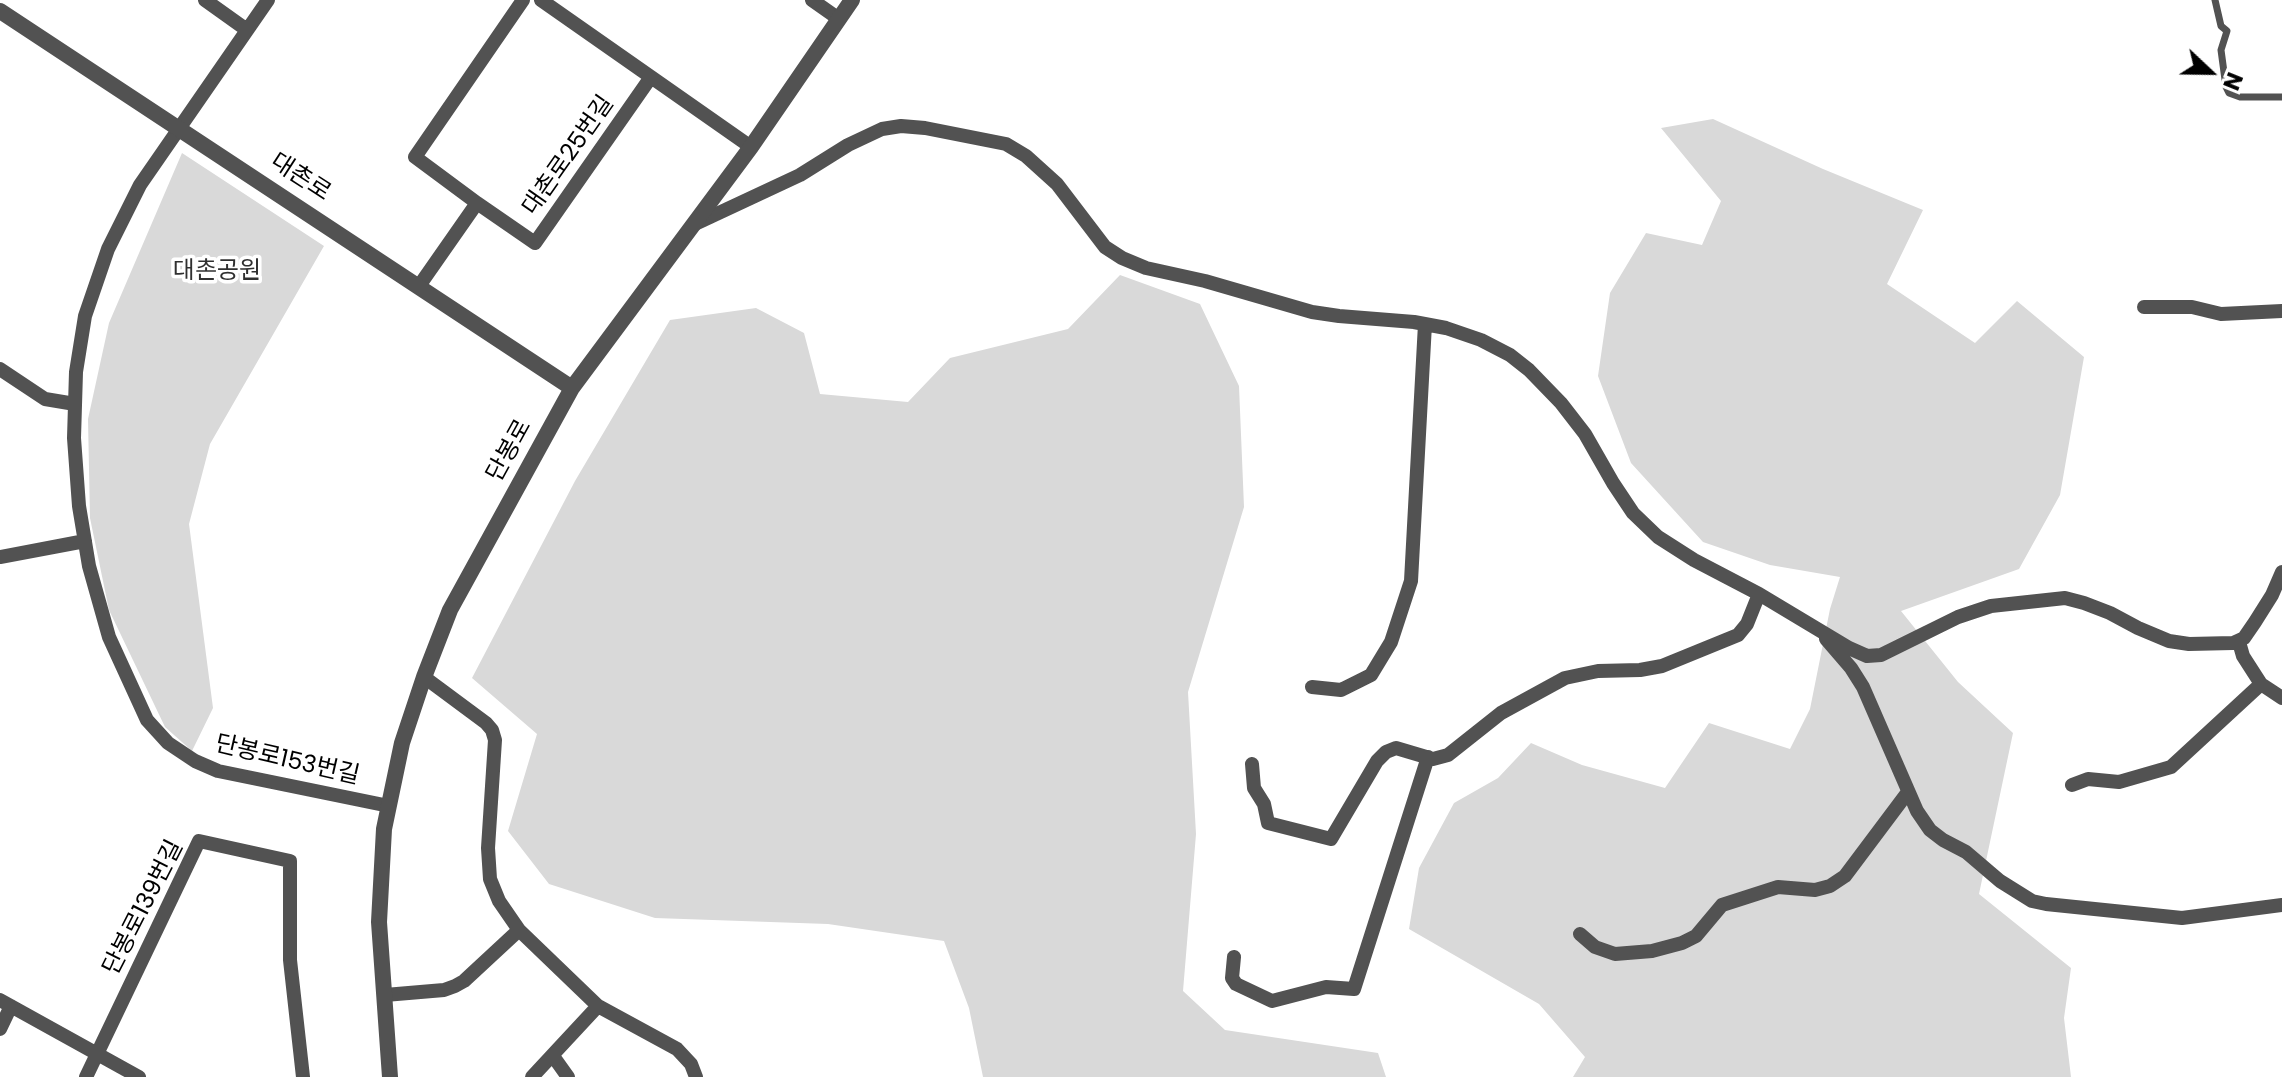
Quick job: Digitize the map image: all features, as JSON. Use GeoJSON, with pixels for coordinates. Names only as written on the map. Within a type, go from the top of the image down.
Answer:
{"type":"FeatureCollection","features":[{"type":"Feature","properties":{"kind":"street"},"geometry":{"type":"LineString","coordinates":[[205,0],[247,30]]}},
{"type":"Feature","properties":{"kind":"street","name":"단봉로153번길"},"geometry":{"type":"LineString","coordinates":[[268,0],[140,185],[108,249],[85,316],[76,372],[79,506],[89,566],[109,637],[147,720],[168,743],[195,761],[218,771],[389,806]]}},
{"type":"Feature","properties":{"kind":"street","name":"대촌로25번길"},"geometry":{"type":"LineString","coordinates":[[523,0],[415,157],[535,243],[651,77]]}},
{"type":"Feature","properties":{"kind":"street"},"geometry":{"type":"LineString","coordinates":[[541,0],[751,147]]}},
{"type":"Feature","properties":{"kind":"street"},"geometry":{"type":"LineString","coordinates":[[812,0],[839,19]]}},
{"type":"Feature","properties":{"kind":"street","name":"단봉로"},"geometry":{"type":"LineString","coordinates":[[390,1077],[379,922],[384,829],[402,743],[450,610],[572,388],[751,147],[852,0]]}},
{"type":"Feature","properties":{"kind":"street","name":"대촌로"},"geometry":{"type":"LineString","coordinates":[[0,11],[572,388]]}},
{"type":"Feature","properties":{"kind":"street"},"geometry":{"type":"LineString","coordinates":[[693,225],[800,175],[848,145],[882,129],[901,126],[925,128],[1006,144],[1026,156],[1057,184],[1105,247],[1122,258],[1146,268],[1205,281],[1312,312],[1425,324],[1481,340],[1510,355],[1561,403],[1585,434],[1633,513],[1658,537],[1867,656],[1881,655],[1958,617],[1991,606],[2065,598],[2110,613],[2169,641],[2189,644],[2239,642],[2272,595],[2282,572]]}},
{"type":"Feature","properties":{"kind":"street"},"geometry":{"type":"LineString","coordinates":[[419,286],[477,203]]}},
{"type":"Feature","properties":{"kind":"street"},"geometry":{"type":"LineString","coordinates":[[2144,307],[2192,307],[2221,314],[2282,311]]}},
{"type":"Feature","properties":{"kind":"street"},"geometry":{"type":"LineString","coordinates":[[1312,687],[1341,690],[1371,675],[1391,642],[1411,581],[1425,324]]}},
{"type":"Feature","properties":{"kind":"street"},"geometry":{"type":"LineString","coordinates":[[0,369],[45,399],[75,404]]}},
{"type":"Feature","properties":{"kind":"street"},"geometry":{"type":"LineString","coordinates":[[0,557],[85,541]]}},
{"type":"Feature","properties":{"kind":"street"},"geometry":{"type":"LineString","coordinates":[[1252,764],[1254,788],[1264,804],[1268,823],[1331,839],[1377,761],[1386,752],[1396,748],[1433,759],[1448,755],[1501,713],[1565,678],[1598,671],[1662,666],[1738,635],[1747,624],[1759,594]]}},
{"type":"Feature","properties":{"kind":"street"},"geometry":{"type":"LineString","coordinates":[[1818,630],[1863,687],[1908,792],[1930,830],[1966,852],[2000,881],[2032,901],[2182,918],[2282,905]]}},
{"type":"Feature","properties":{"kind":"street"},"geometry":{"type":"LineString","coordinates":[[2239,642],[2243,656],[2261,684],[2282,698]]}},
{"type":"Feature","properties":{"kind":"street"},"geometry":{"type":"LineString","coordinates":[[424,677],[492,730],[495,740],[488,848],[490,879],[499,901],[519,930],[598,1006],[677,1049],[691,1064],[696,1077]]}},
{"type":"Feature","properties":{"kind":"street"},"geometry":{"type":"LineString","coordinates":[[2072,785],[2088,779],[2119,782],[2171,767],[2261,684]]}},
{"type":"Feature","properties":{"kind":"street"},"geometry":{"type":"LineString","coordinates":[[1234,957],[1232,978],[1236,984],[1272,1001],[1326,987],[1354,989],[1428,757]]}},
{"type":"Feature","properties":{"kind":"street"},"geometry":{"type":"LineString","coordinates":[[1580,934],[1595,947],[1615,954],[1652,951],[1696,936],[1722,905],[1778,887],[1815,890],[1830,886],[1845,876],[1908,792]]}},
{"type":"Feature","properties":{"kind":"street","name":"단봉로139번길"},"geometry":{"type":"LineString","coordinates":[[86,1077],[199,841],[290,861],[290,960],[303,1077]]}},
{"type":"Feature","properties":{"kind":"street"},"geometry":{"type":"LineString","coordinates":[[385,995],[444,990],[455,986],[519,930]]}},
{"type":"Feature","properties":{"kind":"street"},"geometry":{"type":"LineString","coordinates":[[0,1029],[5,1003],[139,1077]]}},
{"type":"Feature","properties":{"kind":"street"},"geometry":{"type":"LineString","coordinates":[[532,1077],[598,1006]]}},
{"type":"Feature","properties":{"kind":"street"},"geometry":{"type":"LineString","coordinates":[[553,1056],[568,1077]]}},
{"type":"Feature","properties":{"kind":"lane"},"geometry":{"type":"LineString","coordinates":[[2215,0],[2221,26],[2227,31],[2221,50],[2229,93],[2240,97],[2282,97]]}},
{"type":"Feature","properties":{"kind":"green space"},"geometry":{"type":"Polygon","coordinates":[[[1713,119],[1923,210],[1887,284],[1975,343],[2017,301],[2084,357],[2060,495],[2019,569],[1901,611],[1958,682],[2013,733],[1979,894],[2071,968],[2064,1018],[2071,1077],[1573,1077],[1585,1057],[1539,1004],[1409,929],[1419,868],[1454,803],[1498,778],[1531,743],[1582,765],[1665,788],[1709,723],[1790,749],[1810,709],[1830,609],[1840,577],[1770,565],[1703,542],[1631,463],[1598,376],[1610,293],[1646,233],[1702,245],[1721,201],[1661,128],[1713,119]]]}},
{"type":"Feature","properties":{"kind":"green space","name":"대촌공원"},"geometry":{"type":"Polygon","coordinates":[[[182,153],[324,246],[210,444],[189,524],[213,708],[192,751],[165,727],[109,610],[90,518],[88,419],[109,323],[182,153]]]}},
{"type":"Feature","properties":{"kind":"green space"},"geometry":{"type":"Polygon","coordinates":[[[1120,275],[1200,304],[1239,386],[1244,507],[1188,692],[1196,834],[1183,991],[1225,1030],[1378,1053],[1386,1077],[983,1077],[969,1008],[944,941],[828,924],[655,918],[549,884],[508,831],[537,734],[472,678],[575,481],[670,320],[756,308],[804,333],[820,394],[908,402],[950,358],[1068,329],[1120,275]]]}}]}
